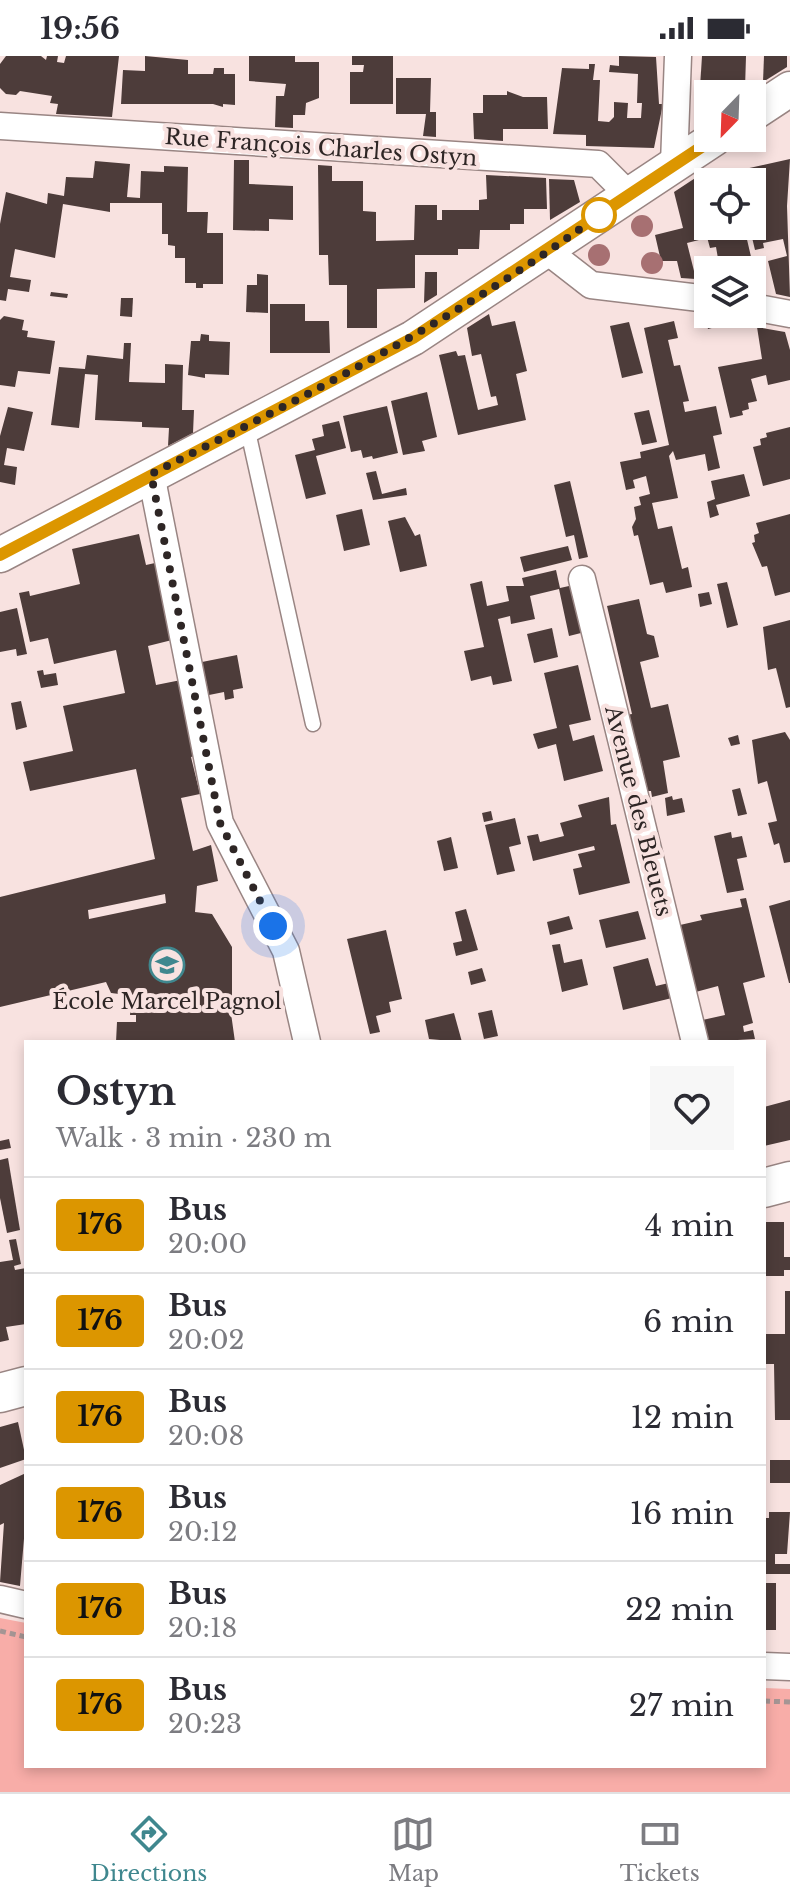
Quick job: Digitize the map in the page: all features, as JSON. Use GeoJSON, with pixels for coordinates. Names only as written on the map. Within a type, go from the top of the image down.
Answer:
{"type":"FeatureCollection","features":[{"type":"Feature","properties":{"kind":"main road"},"geometry":{"type":"LineString","coordinates":[[766,1187],[790,1181]]}},
{"type":"Feature","properties":{"kind":"main road"},"geometry":{"type":"LineString","coordinates":[[0,1393],[24,1387]]}},
{"type":"Feature","properties":{"kind":"street"},"geometry":{"type":"LineString","coordinates":[[674,164],[678,56]]}},
{"type":"Feature","properties":{"kind":"street"},"geometry":{"type":"LineString","coordinates":[[766,105],[790,89]]}},
{"type":"Feature","properties":{"kind":"street","name":"Rue François Charles Ostyn"},"geometry":{"type":"LineString","coordinates":[[0,126],[598,164],[629,195]]}},
{"type":"Feature","properties":{"kind":"street"},"geometry":{"type":"LineString","coordinates":[[0,555],[413,338],[694,151]]}},
{"type":"Feature","properties":{"kind":"street"},"geometry":{"type":"LineString","coordinates":[[546,250],[591,285],[694,297]]}},
{"type":"Feature","properties":{"kind":"street"},"geometry":{"type":"LineString","coordinates":[[766,310],[790,314]]}},
{"type":"Feature","properties":{"kind":"street"},"geometry":{"type":"LineString","coordinates":[[151,474],[220,823],[286,951],[307,1040]]}},
{"type":"Feature","properties":{"kind":"street","name":"Avenue des Bleuets"},"geometry":{"type":"LineString","coordinates":[[582,579],[695,1040]]}},
{"type":"Feature","properties":{"kind":"street"},"geometry":{"type":"LineString","coordinates":[[0,1599],[24,1605]]}},
{"type":"Feature","properties":{"kind":"street"},"geometry":{"type":"LineString","coordinates":[[766,1666],[790,1667]]}},
{"type":"Feature","properties":{"kind":"lane"},"geometry":{"type":"LineString","coordinates":[[247,426],[313,724]]}},
{"type":"Feature","properties":{"kind":"path"},"geometry":{"type":"LineString","coordinates":[[0,1631],[24,1637]]}},
{"type":"Feature","properties":{"kind":"path"},"geometry":{"type":"LineString","coordinates":[[766,1701],[790,1702]]}},
{"type":"Feature","properties":{"kind":"shaded area"},"geometry":{"type":"Polygon","coordinates":[[[0,1618],[24,1623],[24,1768],[766,1768],[766,1688],[790,1689],[790,1792],[0,1792],[0,1618]]]}},
{"type":"Feature","properties":{"kind":"building"},"geometry":{"type":"Polygon","coordinates":[[[6,56],[41,56],[46,60],[47,56],[58,56],[57,62],[64,63],[66,56],[119,56],[112,117],[56,114],[58,104],[50,103],[52,96],[20,91],[16,95],[6,94],[0,88],[0,64],[6,56]]]}},
{"type":"Feature","properties":{"kind":"building"},"geometry":{"type":"Polygon","coordinates":[[[145,56],[188,60],[188,74],[213,74],[214,68],[224,68],[224,74],[235,74],[235,105],[121,104],[123,70],[145,71],[145,56]]]}},
{"type":"Feature","properties":{"kind":"building"},"geometry":{"type":"Polygon","coordinates":[[[249,56],[295,56],[295,62],[319,62],[319,98],[306,103],[305,115],[293,115],[293,128],[275,127],[276,96],[284,96],[286,84],[249,81],[249,56]]]}},
{"type":"Feature","properties":{"kind":"building"},"geometry":{"type":"Polygon","coordinates":[[[352,56],[393,56],[393,104],[350,104],[350,72],[363,72],[364,65],[352,65],[352,56]]]}},
{"type":"Feature","properties":{"kind":"building"},"geometry":{"type":"Polygon","coordinates":[[[619,56],[656,57],[659,104],[663,104],[654,148],[586,146],[586,135],[553,134],[562,68],[589,69],[589,64],[595,64],[593,80],[600,80],[598,121],[609,122],[614,117],[614,102],[628,103],[627,118],[641,118],[642,103],[637,103],[638,74],[609,72],[610,65],[619,66],[619,56]]]}},
{"type":"Feature","properties":{"kind":"building"},"geometry":{"type":"Polygon","coordinates":[[[702,56],[746,56],[745,80],[700,80],[702,56]]]}},
{"type":"Feature","properties":{"kind":"building"},"geometry":{"type":"Polygon","coordinates":[[[764,56],[787,56],[787,67],[763,80],[764,56]]]}},
{"type":"Feature","properties":{"kind":"building"},"geometry":{"type":"Polygon","coordinates":[[[396,78],[431,78],[430,112],[436,112],[436,137],[423,136],[426,114],[396,114],[396,78]]]}},
{"type":"Feature","properties":{"kind":"building"},"geometry":{"type":"Polygon","coordinates":[[[507,91],[523,97],[547,97],[548,129],[503,129],[503,141],[474,139],[473,113],[483,113],[483,95],[507,95],[507,91]]]}},
{"type":"Feature","properties":{"kind":"building"},"geometry":{"type":"Polygon","coordinates":[[[790,159],[787,206],[790,297],[776,294],[768,261],[787,256],[783,239],[763,243],[764,248],[755,250],[753,240],[766,240],[766,168],[750,168],[790,159]]]}},
{"type":"Feature","properties":{"kind":"building"},"geometry":{"type":"Polygon","coordinates":[[[234,160],[249,160],[249,184],[293,186],[293,220],[269,219],[269,231],[233,230],[234,160]]]}},
{"type":"Feature","properties":{"kind":"building"},"geometry":{"type":"Polygon","coordinates":[[[95,161],[130,164],[127,197],[140,198],[141,171],[164,172],[164,166],[188,167],[187,212],[208,212],[207,233],[223,233],[223,284],[203,284],[203,288],[196,288],[196,283],[185,283],[185,258],[175,258],[175,246],[168,245],[168,234],[162,234],[162,203],[110,203],[110,212],[63,204],[55,258],[15,249],[10,277],[31,280],[29,292],[8,289],[6,301],[0,300],[0,224],[6,192],[47,204],[48,193],[64,196],[66,177],[93,178],[95,161]]]}},
{"type":"Feature","properties":{"kind":"building"},"geometry":{"type":"Polygon","coordinates":[[[318,165],[332,166],[332,181],[363,181],[363,211],[376,212],[376,241],[414,240],[415,205],[437,205],[437,220],[442,220],[442,210],[479,210],[479,200],[487,199],[486,175],[546,178],[547,209],[524,209],[524,224],[510,224],[510,230],[480,230],[479,249],[458,249],[458,255],[415,255],[415,288],[377,289],[377,328],[347,328],[347,285],[329,285],[328,255],[319,255],[318,165]]]}},
{"type":"Feature","properties":{"kind":"building"},"geometry":{"type":"Polygon","coordinates":[[[549,179],[574,180],[580,202],[550,220],[549,179]]]}},
{"type":"Feature","properties":{"kind":"building"},"geometry":{"type":"Polygon","coordinates":[[[694,179],[694,240],[699,240],[687,243],[694,279],[681,278],[677,261],[661,261],[655,235],[683,228],[674,192],[694,179]]]}},
{"type":"Feature","properties":{"kind":"building"},"geometry":{"type":"Polygon","coordinates":[[[708,240],[747,240],[751,256],[718,256],[716,247],[710,248],[708,240]]]}},
{"type":"Feature","properties":{"kind":"building"},"geometry":{"type":"Polygon","coordinates":[[[425,272],[437,272],[437,295],[424,303],[425,272]]]}},
{"type":"Feature","properties":{"kind":"building"},"geometry":{"type":"Polygon","coordinates":[[[257,274],[268,275],[268,313],[246,312],[247,285],[257,285],[257,274]]]}},
{"type":"Feature","properties":{"kind":"building"},"geometry":{"type":"Polygon","coordinates":[[[51,292],[68,294],[67,298],[50,296],[51,292]]]}},
{"type":"Feature","properties":{"kind":"building"},"geometry":{"type":"Polygon","coordinates":[[[121,298],[133,298],[132,317],[120,316],[121,298]]]}},
{"type":"Feature","properties":{"kind":"building"},"geometry":{"type":"Polygon","coordinates":[[[270,304],[305,304],[305,321],[329,321],[330,353],[270,353],[270,304]]]}},
{"type":"Feature","properties":{"kind":"building"},"geometry":{"type":"Polygon","coordinates":[[[489,314],[492,326],[515,321],[527,371],[516,374],[526,420],[458,435],[439,355],[456,351],[458,356],[465,355],[478,410],[498,405],[496,396],[491,397],[481,354],[472,356],[467,328],[489,314]]]}},
{"type":"Feature","properties":{"kind":"building"},"geometry":{"type":"Polygon","coordinates":[[[4,316],[24,320],[22,330],[28,331],[27,337],[55,341],[50,374],[18,371],[15,387],[0,385],[0,320],[4,316]]]}},
{"type":"Feature","properties":{"kind":"building"},"geometry":{"type":"Polygon","coordinates":[[[674,321],[678,338],[668,340],[674,366],[680,365],[689,401],[683,402],[685,412],[716,406],[722,434],[713,436],[720,468],[708,471],[705,454],[676,460],[673,451],[669,456],[678,498],[652,503],[658,529],[672,526],[682,569],[688,567],[692,587],[666,593],[663,582],[650,585],[638,535],[634,536],[632,527],[636,519],[634,507],[641,505],[639,497],[650,494],[646,476],[633,480],[635,488],[626,490],[620,462],[641,458],[640,452],[669,445],[644,328],[674,321]]]}},
{"type":"Feature","properties":{"kind":"building"},"geometry":{"type":"Polygon","coordinates":[[[629,322],[643,373],[622,378],[610,326],[629,322]]]}},
{"type":"Feature","properties":{"kind":"building"},"geometry":{"type":"Polygon","coordinates":[[[757,328],[785,332],[790,350],[790,380],[768,385],[766,375],[751,379],[757,401],[748,403],[749,409],[742,411],[743,415],[730,418],[718,367],[762,359],[757,328]]]}},
{"type":"Feature","properties":{"kind":"building"},"geometry":{"type":"Polygon","coordinates":[[[201,334],[209,335],[209,341],[230,342],[229,375],[205,374],[205,378],[188,375],[191,341],[200,341],[201,334]]]}},
{"type":"Feature","properties":{"kind":"building"},"geometry":{"type":"Polygon","coordinates":[[[124,343],[131,343],[129,382],[165,383],[165,364],[183,365],[182,410],[194,410],[193,433],[168,446],[169,428],[142,427],[142,422],[95,420],[98,375],[85,374],[79,428],[51,425],[59,367],[85,369],[87,355],[123,359],[124,343]]]}},
{"type":"Feature","properties":{"kind":"building"},"geometry":{"type":"Polygon","coordinates":[[[427,392],[437,437],[422,441],[425,451],[403,455],[391,401],[427,392]]]}},
{"type":"Feature","properties":{"kind":"building"},"geometry":{"type":"Polygon","coordinates":[[[387,406],[398,453],[373,459],[372,456],[363,458],[361,450],[351,452],[343,416],[387,406]]]}},
{"type":"Feature","properties":{"kind":"building"},"geometry":{"type":"Polygon","coordinates":[[[8,407],[33,412],[24,451],[7,448],[4,465],[17,467],[15,485],[0,482],[0,436],[8,407]]]}},
{"type":"Feature","properties":{"kind":"building"},"geometry":{"type":"Polygon","coordinates":[[[649,410],[657,442],[642,445],[634,413],[649,410]]]}},
{"type":"Feature","properties":{"kind":"building"},"geometry":{"type":"Polygon","coordinates":[[[339,421],[346,448],[316,456],[326,494],[306,499],[295,455],[315,450],[312,439],[324,436],[322,425],[339,421]]]}},
{"type":"Feature","properties":{"kind":"building"},"geometry":{"type":"Polygon","coordinates":[[[790,427],[790,479],[763,486],[753,447],[761,445],[760,439],[767,437],[766,433],[790,427]]]}},
{"type":"Feature","properties":{"kind":"building"},"geometry":{"type":"Polygon","coordinates":[[[376,471],[382,494],[406,488],[407,495],[373,500],[366,473],[376,471]]]}},
{"type":"Feature","properties":{"kind":"building"},"geometry":{"type":"Polygon","coordinates":[[[744,474],[750,496],[716,505],[719,515],[710,518],[707,502],[715,499],[711,481],[744,474]]]}},
{"type":"Feature","properties":{"kind":"building"},"geometry":{"type":"Polygon","coordinates":[[[570,481],[588,557],[579,559],[574,535],[566,537],[554,485],[570,481]]]}},
{"type":"Feature","properties":{"kind":"building"},"geometry":{"type":"Polygon","coordinates":[[[362,509],[370,545],[344,551],[336,515],[362,509]]]}},
{"type":"Feature","properties":{"kind":"building"},"geometry":{"type":"Polygon","coordinates":[[[790,514],[790,592],[775,596],[767,566],[762,567],[752,543],[755,542],[754,535],[759,533],[756,523],[790,514]]]}},
{"type":"Feature","properties":{"kind":"building"},"geometry":{"type":"Polygon","coordinates":[[[405,517],[415,536],[420,534],[427,566],[400,572],[388,521],[405,517]]]}},
{"type":"Feature","properties":{"kind":"building"},"geometry":{"type":"Polygon","coordinates":[[[139,534],[146,565],[155,563],[172,640],[148,646],[156,685],[181,680],[198,755],[191,757],[200,794],[181,798],[193,851],[211,845],[218,881],[197,886],[195,912],[212,914],[232,947],[232,997],[207,997],[210,1010],[230,1006],[235,1040],[116,1040],[117,1022],[136,1022],[136,1015],[130,1015],[131,1003],[136,1003],[136,996],[111,993],[106,982],[0,1007],[0,897],[155,859],[136,769],[30,791],[23,762],[73,751],[63,706],[125,693],[116,650],[54,664],[48,638],[30,642],[19,593],[29,591],[30,596],[80,584],[72,549],[139,534]],[[165,894],[88,910],[89,919],[166,903],[165,894]]]}},
{"type":"Feature","properties":{"kind":"building"},"geometry":{"type":"Polygon","coordinates":[[[568,546],[572,560],[524,572],[520,557],[568,546]]]}},
{"type":"Feature","properties":{"kind":"building"},"geometry":{"type":"Polygon","coordinates":[[[556,570],[560,588],[578,584],[589,631],[569,636],[559,589],[530,596],[535,619],[511,624],[510,616],[498,619],[512,681],[493,685],[491,676],[471,681],[464,651],[484,647],[470,584],[482,581],[487,606],[509,601],[506,586],[524,586],[522,578],[556,570]]]}},
{"type":"Feature","properties":{"kind":"building"},"geometry":{"type":"Polygon","coordinates":[[[727,582],[738,625],[727,628],[717,584],[727,582]]]}},
{"type":"Feature","properties":{"kind":"building"},"geometry":{"type":"Polygon","coordinates":[[[709,592],[712,604],[700,607],[698,594],[709,592]]]}},
{"type":"Feature","properties":{"kind":"building"},"geometry":{"type":"Polygon","coordinates":[[[639,599],[647,634],[654,636],[659,657],[640,662],[651,708],[668,704],[680,757],[663,761],[668,793],[652,797],[637,745],[633,746],[626,715],[632,714],[607,606],[639,599]]]}},
{"type":"Feature","properties":{"kind":"building"},"geometry":{"type":"Polygon","coordinates":[[[17,608],[27,654],[17,656],[16,649],[0,652],[0,612],[17,608]]]}},
{"type":"Feature","properties":{"kind":"building"},"geometry":{"type":"Polygon","coordinates":[[[790,620],[790,707],[786,708],[776,668],[768,670],[763,627],[790,620]]]}},
{"type":"Feature","properties":{"kind":"building"},"geometry":{"type":"Polygon","coordinates":[[[552,628],[558,657],[534,663],[527,634],[552,628]]]}},
{"type":"Feature","properties":{"kind":"building"},"geometry":{"type":"Polygon","coordinates":[[[237,655],[243,688],[233,690],[234,698],[225,700],[224,692],[209,695],[202,662],[237,655]]]}},
{"type":"Feature","properties":{"kind":"building"},"geometry":{"type":"Polygon","coordinates":[[[578,665],[591,720],[569,725],[573,741],[594,735],[603,771],[564,781],[556,744],[538,749],[533,734],[557,728],[544,673],[578,665]]]}},
{"type":"Feature","properties":{"kind":"building"},"geometry":{"type":"Polygon","coordinates":[[[43,670],[44,675],[56,673],[58,685],[41,688],[37,671],[43,670]]]}},
{"type":"Feature","properties":{"kind":"building"},"geometry":{"type":"Polygon","coordinates":[[[21,701],[27,727],[16,730],[11,703],[21,701]]]}},
{"type":"Feature","properties":{"kind":"building"},"geometry":{"type":"Polygon","coordinates":[[[785,732],[790,740],[790,862],[784,863],[779,843],[774,845],[768,823],[777,821],[767,781],[758,784],[752,740],[785,732]]]}},
{"type":"Feature","properties":{"kind":"building"},"geometry":{"type":"Polygon","coordinates":[[[738,735],[740,744],[731,746],[728,738],[738,735]]]}},
{"type":"Feature","properties":{"kind":"building"},"geometry":{"type":"Polygon","coordinates":[[[740,788],[747,814],[738,816],[732,790],[740,788]]]}},
{"type":"Feature","properties":{"kind":"building"},"geometry":{"type":"Polygon","coordinates":[[[672,796],[673,800],[682,798],[685,812],[667,816],[665,798],[672,796]]]}},
{"type":"Feature","properties":{"kind":"building"},"geometry":{"type":"Polygon","coordinates":[[[609,797],[611,825],[616,824],[630,883],[579,895],[573,869],[582,867],[578,854],[595,850],[594,846],[533,861],[527,836],[538,834],[540,842],[564,836],[560,823],[582,817],[578,805],[609,797]]]}},
{"type":"Feature","properties":{"kind":"building"},"geometry":{"type":"Polygon","coordinates":[[[491,811],[493,820],[484,822],[482,813],[491,811]]]}},
{"type":"Feature","properties":{"kind":"building"},"geometry":{"type":"Polygon","coordinates":[[[515,818],[521,844],[509,847],[515,871],[497,875],[485,825],[515,818]]]}},
{"type":"Feature","properties":{"kind":"building"},"geometry":{"type":"Polygon","coordinates":[[[731,832],[732,838],[742,836],[747,857],[737,859],[744,890],[727,893],[714,836],[731,832]]]}},
{"type":"Feature","properties":{"kind":"building"},"geometry":{"type":"Polygon","coordinates":[[[451,837],[458,868],[444,871],[437,841],[451,837]]]}},
{"type":"Feature","properties":{"kind":"building"},"geometry":{"type":"Polygon","coordinates":[[[746,898],[765,977],[743,983],[753,1023],[743,1026],[744,1032],[753,1030],[755,1039],[703,1040],[698,1021],[725,1015],[718,986],[692,993],[688,977],[693,976],[680,925],[702,920],[700,915],[742,907],[740,899],[746,898]]]}},
{"type":"Feature","properties":{"kind":"building"},"geometry":{"type":"Polygon","coordinates":[[[790,900],[790,983],[789,983],[769,906],[790,900]]]}},
{"type":"Feature","properties":{"kind":"building"},"geometry":{"type":"Polygon","coordinates":[[[466,909],[478,950],[456,956],[453,943],[462,941],[455,912],[466,909]]]}},
{"type":"Feature","properties":{"kind":"building"},"geometry":{"type":"Polygon","coordinates":[[[638,911],[646,939],[606,948],[599,920],[638,911]]]}},
{"type":"Feature","properties":{"kind":"building"},"geometry":{"type":"Polygon","coordinates":[[[569,916],[573,929],[550,935],[547,922],[569,916]]]}},
{"type":"Feature","properties":{"kind":"building"},"geometry":{"type":"Polygon","coordinates":[[[386,930],[402,999],[389,1002],[391,1012],[376,1016],[380,1032],[370,1034],[347,939],[386,930]]]}},
{"type":"Feature","properties":{"kind":"building"},"geometry":{"type":"Polygon","coordinates":[[[560,944],[564,963],[582,959],[588,985],[562,992],[552,945],[560,944]]]}},
{"type":"Feature","properties":{"kind":"building"},"geometry":{"type":"Polygon","coordinates":[[[648,958],[656,986],[673,982],[676,997],[623,1010],[613,967],[648,958]]]}},
{"type":"Feature","properties":{"kind":"building"},"geometry":{"type":"Polygon","coordinates":[[[482,968],[486,981],[471,985],[468,972],[482,968]]]}},
{"type":"Feature","properties":{"kind":"building"},"geometry":{"type":"Polygon","coordinates":[[[492,1010],[498,1036],[484,1039],[478,1013],[492,1010]]]}},
{"type":"Feature","properties":{"kind":"building"},"geometry":{"type":"Polygon","coordinates":[[[454,1013],[461,1040],[429,1039],[425,1020],[454,1013]]]}},
{"type":"Feature","properties":{"kind":"building"},"geometry":{"type":"Polygon","coordinates":[[[790,1100],[790,1140],[766,1146],[766,1106],[790,1100]]]}},
{"type":"Feature","properties":{"kind":"building"},"geometry":{"type":"Polygon","coordinates":[[[9,1139],[11,1148],[0,1150],[0,1141],[9,1139]]]}},
{"type":"Feature","properties":{"kind":"building"},"geometry":{"type":"Polygon","coordinates":[[[8,1158],[20,1230],[7,1233],[0,1198],[0,1160],[8,1158]]]}},
{"type":"Feature","properties":{"kind":"building"},"geometry":{"type":"Polygon","coordinates":[[[766,1222],[784,1222],[784,1257],[790,1257],[790,1270],[784,1270],[784,1276],[766,1276],[766,1222]]]}},
{"type":"Feature","properties":{"kind":"building"},"geometry":{"type":"Polygon","coordinates":[[[16,1239],[21,1264],[14,1266],[15,1270],[24,1268],[24,1324],[6,1327],[9,1340],[0,1342],[0,1262],[13,1260],[9,1240],[16,1239]]]}},
{"type":"Feature","properties":{"kind":"building"},"geometry":{"type":"Polygon","coordinates":[[[785,1291],[790,1291],[790,1420],[775,1420],[774,1364],[766,1364],[766,1334],[785,1334],[785,1291]]]}},
{"type":"Feature","properties":{"kind":"building"},"geometry":{"type":"Polygon","coordinates":[[[18,1422],[24,1460],[0,1468],[0,1427],[18,1422]]]}},
{"type":"Feature","properties":{"kind":"building"},"geometry":{"type":"Polygon","coordinates":[[[770,1460],[790,1460],[790,1483],[770,1483],[770,1460]]]}},
{"type":"Feature","properties":{"kind":"building"},"geometry":{"type":"Polygon","coordinates":[[[24,1474],[20,1586],[0,1582],[4,1523],[0,1525],[0,1485],[24,1474]]]}},
{"type":"Feature","properties":{"kind":"building"},"geometry":{"type":"Polygon","coordinates":[[[769,1512],[790,1512],[787,1554],[775,1554],[775,1564],[790,1564],[790,1574],[766,1574],[766,1518],[769,1518],[769,1512]]]}},
{"type":"Feature","properties":{"kind":"building"},"geometry":{"type":"Polygon","coordinates":[[[766,1583],[776,1583],[776,1630],[766,1630],[766,1583]]]}},
{"type":"Feature","properties":{"kind":"bus line","name":"176"},"geometry":{"type":"LineString","coordinates":[[0,555],[413,338],[694,151]]}},
{"type":"Feature","properties":{"kind":"place","name":"École Marcel Pagnol"},"geometry":{"type":"Point","coordinates":[167,965]}},
{"type":"Feature","properties":{"kind":"route"},"geometry":{"type":"LineString","coordinates":[[273,926],[220,823],[151,474],[315,392],[413,338],[599,215]]}}]}
